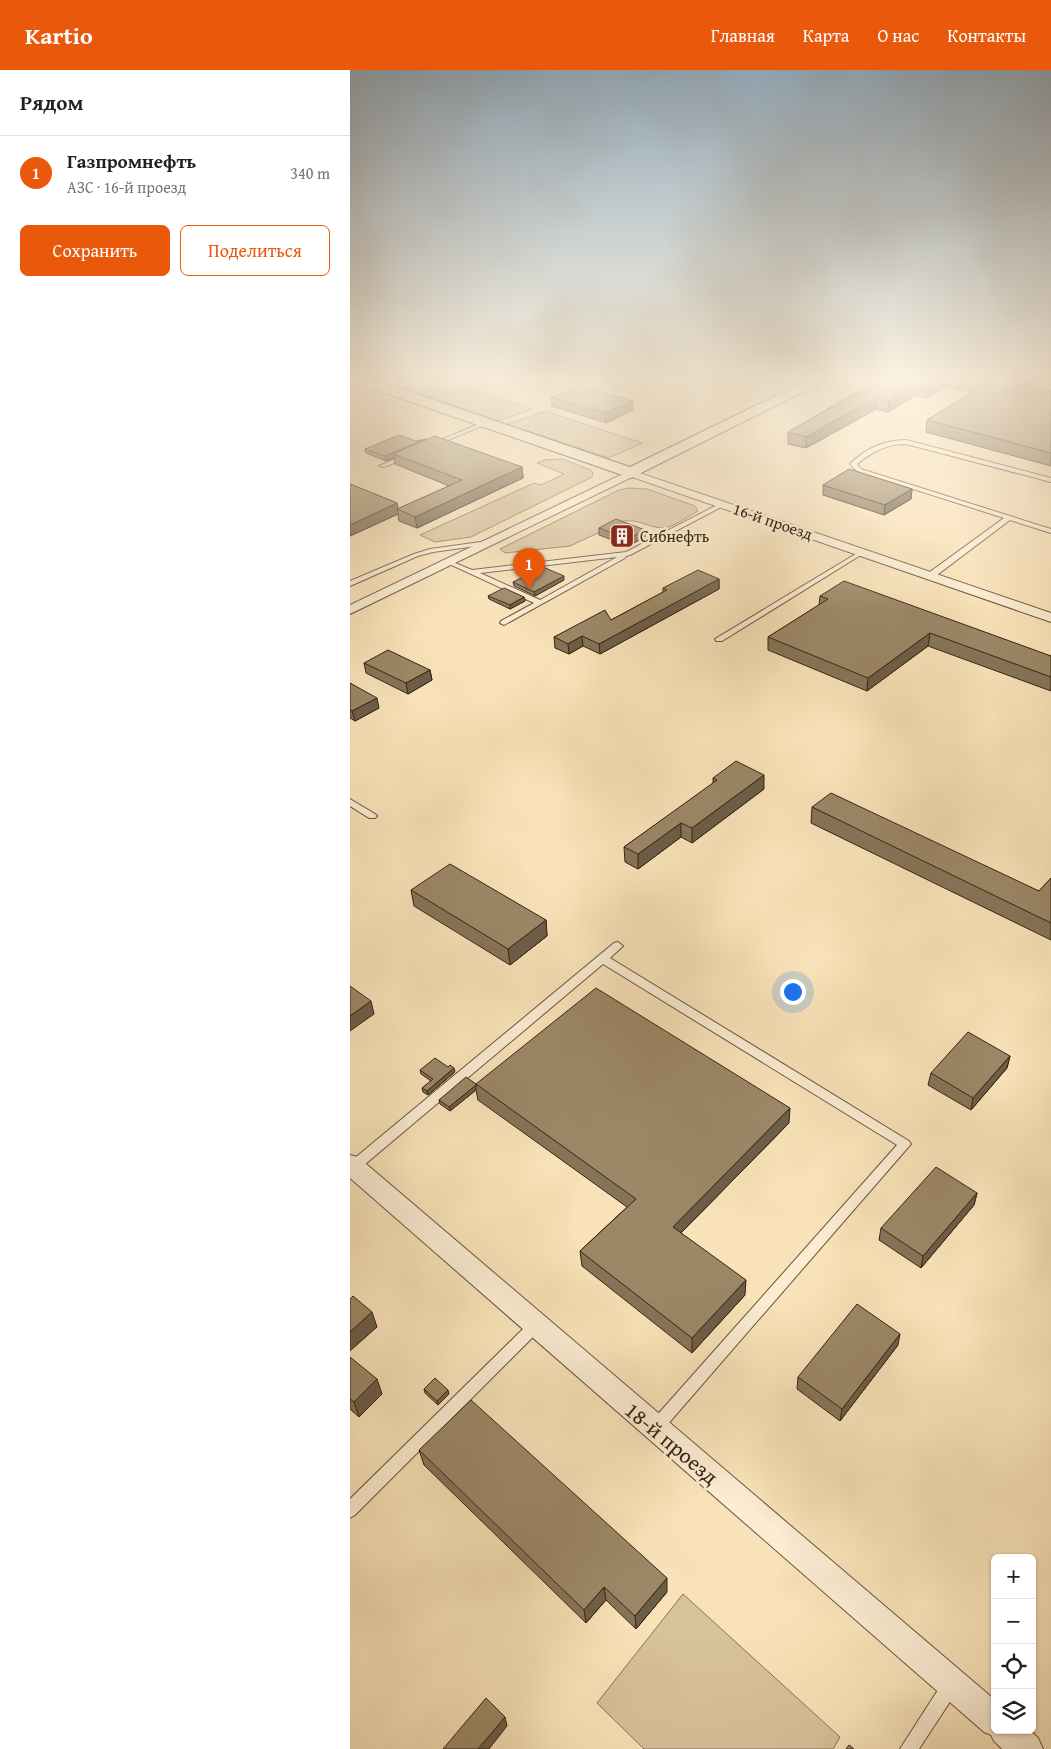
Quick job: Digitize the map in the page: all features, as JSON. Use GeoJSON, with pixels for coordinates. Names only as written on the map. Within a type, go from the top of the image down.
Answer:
{"type":"FeatureCollection","features":[{"type":"Feature","properties":{"kind":"street","name":"16-й проезд"},"geometry":{"type":"LineString","coordinates":[[580,455],[1051,618]]}},
{"type":"Feature","properties":{"kind":"street"},"geometry":{"type":"LineString","coordinates":[[350,610],[667,455]]}},
{"type":"Feature","properties":{"kind":"street","name":"18-й проезд"},"geometry":{"type":"LineString","coordinates":[[352,1165],[535,1326],[991,1718]]}},
{"type":"Feature","properties":{"kind":"street"},"geometry":{"type":"LineString","coordinates":[[1010,1734],[1027,1749]]}},
{"type":"Feature","properties":{"kind":"lane"},"geometry":{"type":"LineString","coordinates":[[382,466],[408,455]]}},
{"type":"Feature","properties":{"kind":"lane"},"geometry":{"type":"LineString","coordinates":[[865,455],[853,464],[859,470],[1051,531]]}},
{"type":"Feature","properties":{"kind":"lane"},"geometry":{"type":"LineString","coordinates":[[957,455],[1051,480]]}},
{"type":"Feature","properties":{"kind":"lane"},"geometry":{"type":"LineString","coordinates":[[504,623],[723,504]]}},
{"type":"Feature","properties":{"kind":"lane"},"geometry":{"type":"LineString","coordinates":[[930,576],[1009,518]]}},
{"type":"Feature","properties":{"kind":"lane"},"geometry":{"type":"LineString","coordinates":[[350,584],[416,555],[432,550],[490,543]]}},
{"type":"Feature","properties":{"kind":"lane"},"geometry":{"type":"LineString","coordinates":[[718,638],[861,552]]}},
{"type":"Feature","properties":{"kind":"lane"},"geometry":{"type":"LineString","coordinates":[[471,572],[628,554]]}},
{"type":"Feature","properties":{"kind":"lane"},"geometry":{"type":"LineString","coordinates":[[448,562],[540,602]]}},
{"type":"Feature","properties":{"kind":"lane"},"geometry":{"type":"LineString","coordinates":[[350,802],[372,816]]}},
{"type":"Feature","properties":{"kind":"lane"},"geometry":{"type":"LineString","coordinates":[[352,1165],[618,946]]}},
{"type":"Feature","properties":{"kind":"lane"},"geometry":{"type":"LineString","coordinates":[[603,959],[905,1144],[655,1428]]}},
{"type":"Feature","properties":{"kind":"lane"},"geometry":{"type":"LineString","coordinates":[[350,1510],[535,1326]]}},
{"type":"Feature","properties":{"kind":"lane"},"geometry":{"type":"LineString","coordinates":[[909,1749],[952,1684]]}},
{"type":"Feature","properties":{"kind":"shaded area"},"geometry":{"type":"Polygon","coordinates":[[[601,455],[615,455],[609,458],[601,455]]]}},
{"type":"Feature","properties":{"kind":"shaded area"},"geometry":{"type":"Polygon","coordinates":[[[562,459],[591,470],[593,473],[592,477],[471,537],[435,542],[420,535],[534,483],[541,485],[564,474],[537,463],[544,460],[562,459]]]}},
{"type":"Feature","properties":{"kind":"shaded area"},"geometry":{"type":"Polygon","coordinates":[[[628,488],[647,489],[695,506],[698,511],[676,524],[662,528],[634,521],[624,521],[570,546],[505,553],[500,549],[619,490],[628,488]]]}},
{"type":"Feature","properties":{"kind":"shaded area"},"geometry":{"type":"Polygon","coordinates":[[[683,1594],[840,1737],[833,1749],[644,1749],[597,1703],[683,1594]]]}},
{"type":"Feature","properties":{"kind":"building"},"geometry":{"type":"Polygon","coordinates":[[[397,455],[489,455],[522,467],[415,517],[397,509],[462,480],[397,455]]]}},
{"type":"Feature","properties":{"kind":"building"},"geometry":{"type":"Polygon","coordinates":[[[849,469],[912,489],[885,505],[823,485],[849,469]]]}},
{"type":"Feature","properties":{"kind":"building"},"geometry":{"type":"Polygon","coordinates":[[[350,484],[397,503],[350,525],[350,484]]]}},
{"type":"Feature","properties":{"kind":"building"},"geometry":{"type":"Polygon","coordinates":[[[616,519],[645,530],[628,539],[599,528],[616,519]]]}},
{"type":"Feature","properties":{"kind":"building"},"geometry":{"type":"Polygon","coordinates":[[[543,567],[564,576],[534,592],[513,582],[543,567]]]}},
{"type":"Feature","properties":{"kind":"building"},"geometry":{"type":"Polygon","coordinates":[[[698,570],[719,579],[599,644],[582,636],[568,644],[554,637],[605,610],[611,620],[667,590],[663,588],[698,570]]]}},
{"type":"Feature","properties":{"kind":"building"},"geometry":{"type":"Polygon","coordinates":[[[844,581],[1051,656],[1051,677],[930,633],[868,678],[768,637],[828,599],[820,596],[844,581]]]}},
{"type":"Feature","properties":{"kind":"building"},"geometry":{"type":"Polygon","coordinates":[[[504,588],[524,597],[510,605],[488,596],[504,588]]]}},
{"type":"Feature","properties":{"kind":"building"},"geometry":{"type":"Polygon","coordinates":[[[388,650],[430,670],[406,683],[364,663],[388,650]]]}},
{"type":"Feature","properties":{"kind":"building"},"geometry":{"type":"Polygon","coordinates":[[[350,683],[377,698],[352,711],[350,709],[350,683]]]}},
{"type":"Feature","properties":{"kind":"building"},"geometry":{"type":"Polygon","coordinates":[[[736,761],[764,775],[692,828],[681,823],[638,854],[624,847],[717,780],[713,778],[736,761]]]}},
{"type":"Feature","properties":{"kind":"building"},"geometry":{"type":"Polygon","coordinates":[[[831,793],[1039,891],[1051,878],[1051,923],[812,807],[831,793]]]}},
{"type":"Feature","properties":{"kind":"building"},"geometry":{"type":"Polygon","coordinates":[[[450,864],[546,920],[508,949],[411,890],[450,864]]]}},
{"type":"Feature","properties":{"kind":"building"},"geometry":{"type":"Polygon","coordinates":[[[350,986],[371,1001],[350,1016],[350,986]]]}},
{"type":"Feature","properties":{"kind":"building"},"geometry":{"type":"Polygon","coordinates":[[[596,988],[790,1108],[673,1227],[746,1280],[692,1338],[580,1251],[636,1199],[476,1084],[596,988]]]}},
{"type":"Feature","properties":{"kind":"building"},"geometry":{"type":"Polygon","coordinates":[[[968,1032],[1010,1056],[973,1098],[931,1073],[968,1032]]]}},
{"type":"Feature","properties":{"kind":"building"},"geometry":{"type":"Polygon","coordinates":[[[435,1058],[448,1067],[450,1065],[454,1068],[427,1091],[422,1088],[433,1079],[420,1070],[435,1058]]]}},
{"type":"Feature","properties":{"kind":"building"},"geometry":{"type":"Polygon","coordinates":[[[466,1077],[476,1085],[449,1107],[439,1100],[466,1077]]]}},
{"type":"Feature","properties":{"kind":"building"},"geometry":{"type":"Polygon","coordinates":[[[936,1167],[977,1193],[923,1256],[881,1228],[936,1167]]]}},
{"type":"Feature","properties":{"kind":"building"},"geometry":{"type":"Polygon","coordinates":[[[353,1296],[372,1312],[350,1332],[350,1299],[353,1296]]]}},
{"type":"Feature","properties":{"kind":"building"},"geometry":{"type":"Polygon","coordinates":[[[857,1304],[900,1334],[842,1409],[798,1377],[857,1304]]]}},
{"type":"Feature","properties":{"kind":"building"},"geometry":{"type":"Polygon","coordinates":[[[350,1357],[377,1379],[354,1402],[350,1399],[350,1357]]]}},
{"type":"Feature","properties":{"kind":"building"},"geometry":{"type":"Polygon","coordinates":[[[435,1378],[448,1390],[437,1401],[424,1389],[435,1378]]]}},
{"type":"Feature","properties":{"kind":"building"},"geometry":{"type":"Polygon","coordinates":[[[471,1400],[667,1578],[635,1616],[604,1587],[584,1610],[419,1450],[471,1400]]]}},
{"type":"Feature","properties":{"kind":"building"},"geometry":{"type":"Polygon","coordinates":[[[486,1698],[505,1717],[478,1749],[443,1749],[486,1698]]]}},
{"type":"Feature","properties":{"kind":"building"},"geometry":{"type":"Polygon","coordinates":[[[849,1745],[854,1749],[846,1749],[849,1745]]]}},
{"type":"Feature","properties":{"kind":"place","name":"Сибнефть"},"geometry":{"type":"Point","coordinates":[622,536]}},
{"type":"Feature","properties":{"kind":"place","name":"Газпромнефть"},"geometry":{"type":"Point","coordinates":[529,589]}}]}
